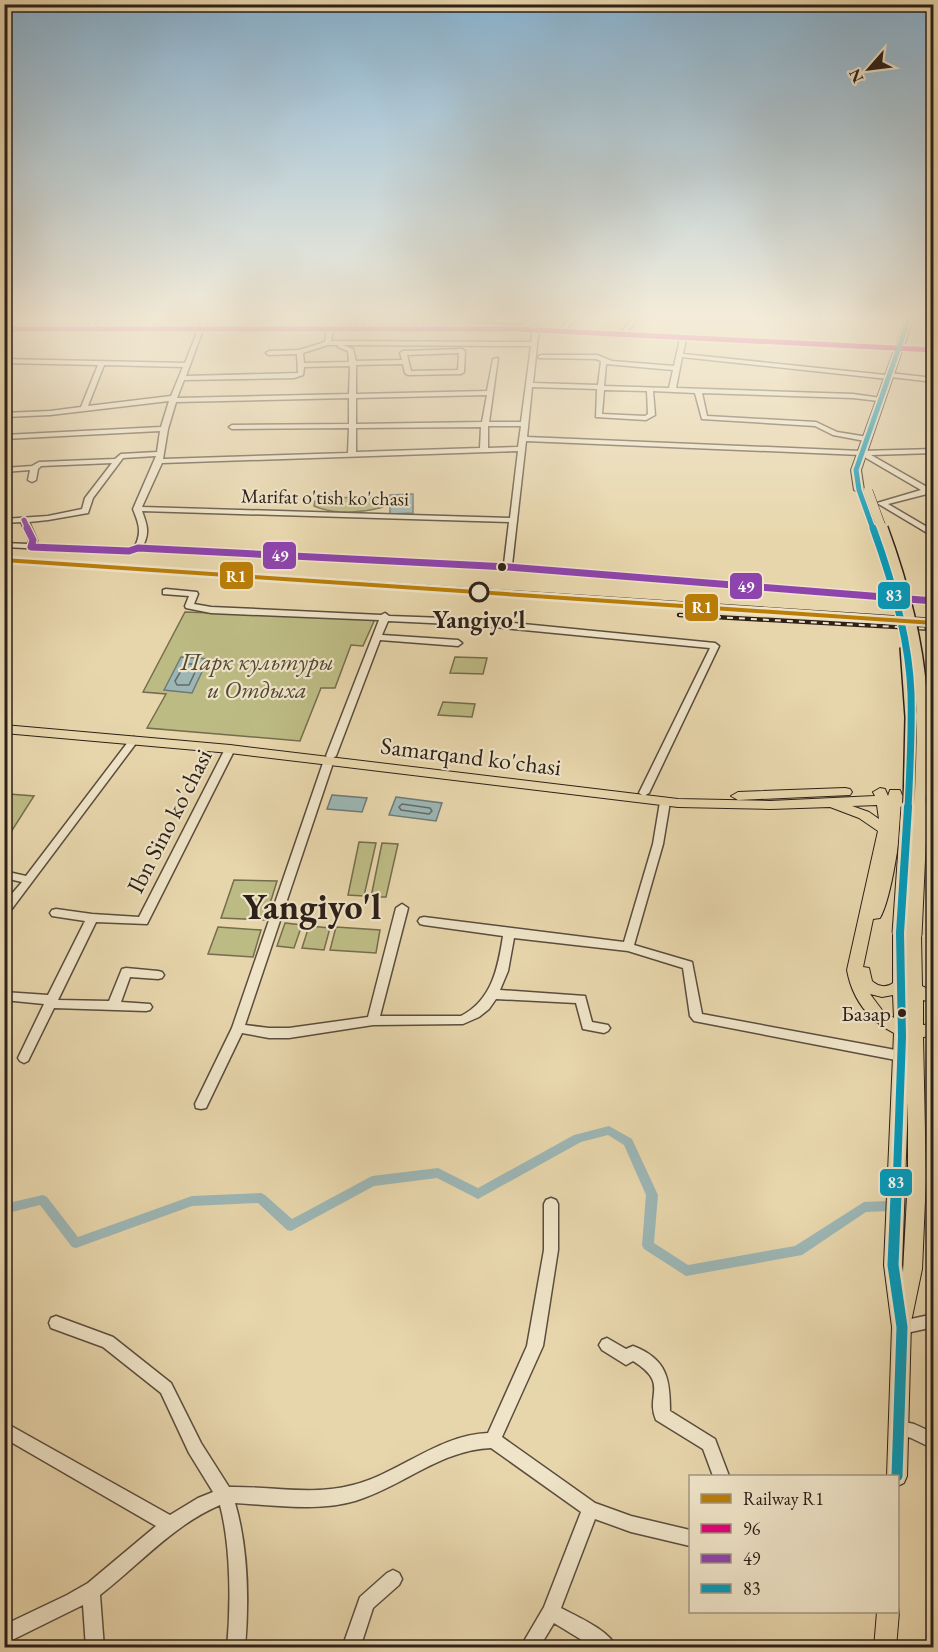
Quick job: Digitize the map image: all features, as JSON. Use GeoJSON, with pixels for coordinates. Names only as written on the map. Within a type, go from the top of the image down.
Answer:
{"type":"FeatureCollection","features":[{"type":"Feature","properties":{"kind":"main road"},"geometry":{"type":"LineString","coordinates":[[881,393],[861,453],[863,490],[898,572],[914,644],[921,693],[920,806],[907,934],[908,1031],[917,1175],[913,1269],[902,1327],[897,1475]]}},
{"type":"Feature","properties":{"kind":"main road","name":"Samarqand ko'chasi"},"geometry":{"type":"LineString","coordinates":[[4,724],[330,758],[665,802],[770,805],[827,802],[933,789]]}},
{"type":"Feature","properties":{"kind":"main road","name":"Samarqand ko'chasi"},"geometry":{"type":"LineString","coordinates":[[4,729],[135,738],[644,793],[730,796],[888,795],[933,798]]}},
{"type":"Feature","properties":{"kind":"main road"},"geometry":{"type":"LineString","coordinates":[[888,795],[885,830],[855,970],[858,987],[867,1003],[888,1022],[908,1031],[933,1030]]}},
{"type":"Feature","properties":{"kind":"main road"},"geometry":{"type":"LineString","coordinates":[[888,795],[885,877],[871,931],[863,977],[867,986],[877,991],[888,992],[908,987],[933,998]]}},
{"type":"Feature","properties":{"kind":"main road"},"geometry":{"type":"LineString","coordinates":[[827,802],[864,815],[885,830]]}},
{"type":"Feature","properties":{"kind":"main road"},"geometry":{"type":"LineString","coordinates":[[902,1327],[892,1264],[898,1170],[901,1056],[908,1031]]}},
{"type":"Feature","properties":{"kind":"main road"},"geometry":{"type":"LineString","coordinates":[[898,1170],[917,1175]]}},
{"type":"Feature","properties":{"kind":"main road"},"geometry":{"type":"LineString","coordinates":[[883,1614],[885,1647]]}},
{"type":"Feature","properties":{"kind":"street"},"geometry":{"type":"LineString","coordinates":[[84,408],[90,393]]}},
{"type":"Feature","properties":{"kind":"street"},"geometry":{"type":"LineString","coordinates":[[138,548],[144,537],[145,524],[136,509],[159,457],[164,429],[176,393]]}},
{"type":"Feature","properties":{"kind":"street"},"geometry":{"type":"LineString","coordinates":[[4,415],[50,413],[173,399],[487,393]]}},
{"type":"Feature","properties":{"kind":"street"},"geometry":{"type":"LineString","coordinates":[[484,450],[484,424],[491,393]]}},
{"type":"Feature","properties":{"kind":"street"},"geometry":{"type":"LineString","coordinates":[[508,567],[527,393]]}},
{"type":"Feature","properties":{"kind":"street"},"geometry":{"type":"LineString","coordinates":[[600,393],[598,416],[646,418],[652,415],[650,393]]}},
{"type":"Feature","properties":{"kind":"street"},"geometry":{"type":"LineString","coordinates":[[698,393],[704,418],[816,424],[835,434],[865,439]]}},
{"type":"Feature","properties":{"kind":"street"},"geometry":{"type":"LineString","coordinates":[[740,393],[853,396],[879,399]]}},
{"type":"Feature","properties":{"kind":"street"},"geometry":{"type":"LineString","coordinates":[[352,454],[353,396]]}},
{"type":"Feature","properties":{"kind":"street"},"geometry":{"type":"LineString","coordinates":[[232,427],[524,424]]}},
{"type":"Feature","properties":{"kind":"street"},"geometry":{"type":"LineString","coordinates":[[4,437],[164,429]]}},
{"type":"Feature","properties":{"kind":"street"},"geometry":{"type":"LineString","coordinates":[[522,439],[861,453],[933,451]]}},
{"type":"Feature","properties":{"kind":"street"},"geometry":{"type":"LineString","coordinates":[[4,520],[24,520],[85,511],[89,498],[123,455],[159,457],[521,449]]}},
{"type":"Feature","properties":{"kind":"street"},"geometry":{"type":"LineString","coordinates":[[861,453],[931,493]]}},
{"type":"Feature","properties":{"kind":"street"},"geometry":{"type":"LineString","coordinates":[[4,470],[34,468],[42,464],[117,461]]}},
{"type":"Feature","properties":{"kind":"street"},"geometry":{"type":"LineString","coordinates":[[32,480],[34,468]]}},
{"type":"Feature","properties":{"kind":"street"},"geometry":{"type":"LineString","coordinates":[[931,493],[881,503],[933,535]]}},
{"type":"Feature","properties":{"kind":"street","name":"Marifat o'tish ko'chasi"},"geometry":{"type":"LineString","coordinates":[[136,509],[513,520]]}},
{"type":"Feature","properties":{"kind":"street"},"geometry":{"type":"LineString","coordinates":[[24,520],[33,540],[31,547]]}},
{"type":"Feature","properties":{"kind":"street"},"geometry":{"type":"LineString","coordinates":[[4,545],[129,551],[138,548],[508,567],[933,601]]}},
{"type":"Feature","properties":{"kind":"street"},"geometry":{"type":"LineString","coordinates":[[166,592],[194,594],[189,606],[212,609],[385,616],[583,631],[715,646],[644,793]]}},
{"type":"Feature","properties":{"kind":"street"},"geometry":{"type":"LineString","coordinates":[[201,1104],[238,1028],[330,758],[385,616]]}},
{"type":"Feature","properties":{"kind":"street"},"geometry":{"type":"LineString","coordinates":[[377,637],[458,643]]}},
{"type":"Feature","properties":{"kind":"street"},"geometry":{"type":"LineString","coordinates":[[4,911],[135,738]]}},
{"type":"Feature","properties":{"kind":"street","name":"Ibn Sino ko'chasi"},"geometry":{"type":"LineString","coordinates":[[92,918],[143,921],[230,748]]}},
{"type":"Feature","properties":{"kind":"street"},"geometry":{"type":"LineString","coordinates":[[628,947],[658,844],[665,802]]}},
{"type":"Feature","properties":{"kind":"street"},"geometry":{"type":"LineString","coordinates":[[4,874],[29,880]]}},
{"type":"Feature","properties":{"kind":"street"},"geometry":{"type":"LineString","coordinates":[[373,1020],[402,908]]}},
{"type":"Feature","properties":{"kind":"street"},"geometry":{"type":"LineString","coordinates":[[24,1058],[92,918],[57,913]]}},
{"type":"Feature","properties":{"kind":"street"},"geometry":{"type":"LineString","coordinates":[[424,921],[628,947],[688,965],[698,1018],[901,1056]]}},
{"type":"Feature","properties":{"kind":"street"},"geometry":{"type":"LineString","coordinates":[[238,1028],[269,1033],[289,1033],[373,1020],[463,1020],[475,1014],[492,994],[505,966],[509,933]]}},
{"type":"Feature","properties":{"kind":"street"},"geometry":{"type":"LineString","coordinates":[[113,1006],[126,972],[158,975]]}},
{"type":"Feature","properties":{"kind":"street"},"geometry":{"type":"LineString","coordinates":[[492,994],[581,999],[587,1026],[604,1028]]}},
{"type":"Feature","properties":{"kind":"street"},"geometry":{"type":"LineString","coordinates":[[4,996],[51,1002],[146,1007]]}},
{"type":"Feature","properties":{"kind":"street"},"geometry":{"type":"LineString","coordinates":[[493,1440],[535,1346],[551,1250],[551,1204]]}},
{"type":"Feature","properties":{"kind":"street"},"geometry":{"type":"LineString","coordinates":[[902,1327],[933,1320]]}},
{"type":"Feature","properties":{"kind":"street"},"geometry":{"type":"LineString","coordinates":[[56,1323],[108,1342],[166,1388],[195,1448],[225,1496],[233,1524],[239,1613],[236,1647]]}},
{"type":"Feature","properties":{"kind":"street"},"geometry":{"type":"LineString","coordinates":[[607,1345],[626,1358],[633,1353],[654,1366],[662,1379],[662,1415],[709,1444],[721,1475]]}},
{"type":"Feature","properties":{"kind":"street"},"geometry":{"type":"LineString","coordinates":[[900,1428],[914,1431],[933,1442]]}},
{"type":"Feature","properties":{"kind":"street"},"geometry":{"type":"LineString","coordinates":[[4,1429],[169,1524]]}},
{"type":"Feature","properties":{"kind":"street"},"geometry":{"type":"LineString","coordinates":[[4,1635],[91,1591],[133,1558],[169,1524],[225,1496],[323,1498],[353,1493],[381,1483],[459,1444],[479,1439],[493,1440],[590,1509],[631,1524],[689,1538]]}},
{"type":"Feature","properties":{"kind":"street"},"geometry":{"type":"LineString","coordinates":[[529,1647],[551,1612],[590,1509]]}},
{"type":"Feature","properties":{"kind":"street"},"geometry":{"type":"LineString","coordinates":[[351,1647],[366,1603],[393,1579]]}},
{"type":"Feature","properties":{"kind":"street"},"geometry":{"type":"LineString","coordinates":[[91,1591],[95,1647]]}},
{"type":"Feature","properties":{"kind":"street"},"geometry":{"type":"LineString","coordinates":[[551,1612],[608,1647]]}},
{"type":"Feature","properties":{"kind":"green space"},"geometry":{"type":"Polygon","coordinates":[[[374,497],[384,502],[383,507],[348,512],[330,511],[314,506],[315,501],[325,498],[374,497]]]}},
{"type":"Feature","properties":{"kind":"green space","name":"Парк культуры и Отдыха"},"geometry":{"type":"Polygon","coordinates":[[[185,612],[375,619],[363,646],[351,645],[335,688],[321,688],[300,741],[147,728],[166,694],[143,692],[185,612]]]}},
{"type":"Feature","properties":{"kind":"green space"},"geometry":{"type":"Polygon","coordinates":[[[455,657],[487,658],[483,674],[450,673],[455,657]]]}},
{"type":"Feature","properties":{"kind":"green space"},"geometry":{"type":"Polygon","coordinates":[[[443,702],[475,704],[472,717],[438,715],[443,702]]]}},
{"type":"Feature","properties":{"kind":"green space"},"geometry":{"type":"Polygon","coordinates":[[[9,794],[34,796],[11,832],[4,832],[5,800],[9,794]]]}},
{"type":"Feature","properties":{"kind":"green space"},"geometry":{"type":"Polygon","coordinates":[[[359,842],[376,843],[364,896],[348,895],[359,842]]]}},
{"type":"Feature","properties":{"kind":"green space"},"geometry":{"type":"Polygon","coordinates":[[[382,843],[398,844],[386,897],[371,897],[382,843]]]}},
{"type":"Feature","properties":{"kind":"green space"},"geometry":{"type":"Polygon","coordinates":[[[234,880],[277,881],[265,920],[221,918],[234,880]]]}},
{"type":"Feature","properties":{"kind":"green space"},"geometry":{"type":"Polygon","coordinates":[[[285,923],[302,925],[294,948],[277,946],[285,923]]]}},
{"type":"Feature","properties":{"kind":"green space"},"geometry":{"type":"Polygon","coordinates":[[[309,926],[330,928],[324,950],[302,948],[309,926]]]}},
{"type":"Feature","properties":{"kind":"green space"},"geometry":{"type":"Polygon","coordinates":[[[218,927],[261,930],[253,957],[208,954],[218,927]]]}},
{"type":"Feature","properties":{"kind":"green space"},"geometry":{"type":"Polygon","coordinates":[[[336,927],[380,930],[376,953],[330,950],[336,927]]]}},
{"type":"Feature","properties":{"kind":"water"},"geometry":{"type":"Polygon","coordinates":[[[413,494],[413,513],[390,514],[390,495],[413,494]]]}},
{"type":"Feature","properties":{"kind":"water"},"geometry":{"type":"Polygon","coordinates":[[[181,657],[208,659],[192,693],[164,690],[181,657]]]}},
{"type":"Feature","properties":{"kind":"water"},"geometry":{"type":"Polygon","coordinates":[[[332,795],[367,798],[362,812],[327,809],[332,795]]]}},
{"type":"Feature","properties":{"kind":"water"},"geometry":{"type":"Polygon","coordinates":[[[396,797],[442,803],[436,821],[389,815],[396,797]]]}},
{"type":"Feature","properties":{"kind":"waterway"},"geometry":{"type":"LineString","coordinates":[[4,1209],[43,1200],[76,1243],[192,1201],[261,1198],[291,1226],[372,1181],[438,1173],[478,1194],[578,1138],[609,1130],[628,1142],[652,1195],[648,1245],[686,1271],[798,1251],[864,1207],[934,1204]]}},
{"type":"Feature","properties":{"kind":"railway"},"geometry":{"type":"LineString","coordinates":[[4,559],[934,620]]}},
{"type":"Feature","properties":{"kind":"railway"},"geometry":{"type":"LineString","coordinates":[[679,615],[934,629]]}},
{"type":"Feature","properties":{"kind":"rail line","name":"R1"},"geometry":{"type":"LineString","coordinates":[[4,560],[934,623]]}},
{"type":"Feature","properties":{"kind":"transit line","name":"83"},"geometry":{"type":"LineString","coordinates":[[883,393],[856,470],[859,490],[889,572],[905,643],[911,692],[908,806],[900,933],[902,1037],[893,1265],[902,1327],[897,1475]]}},
{"type":"Feature","properties":{"kind":"transit line","name":"49"},"geometry":{"type":"LineString","coordinates":[[24,520],[33,540],[31,547],[129,551],[138,548],[508,567],[934,601]]}},
{"type":"Feature","properties":{"kind":"place","name":"Yangiyo'l"},"geometry":{"type":"Point","coordinates":[479,592]}},
{"type":"Feature","properties":{"kind":"place","name":"Базар"},"geometry":{"type":"Point","coordinates":[902,1013]}},
{"type":"Feature","properties":{"kind":"district","name":"Yangiyo'l"},"geometry":{"type":"Point","coordinates":[312,906]}}]}
